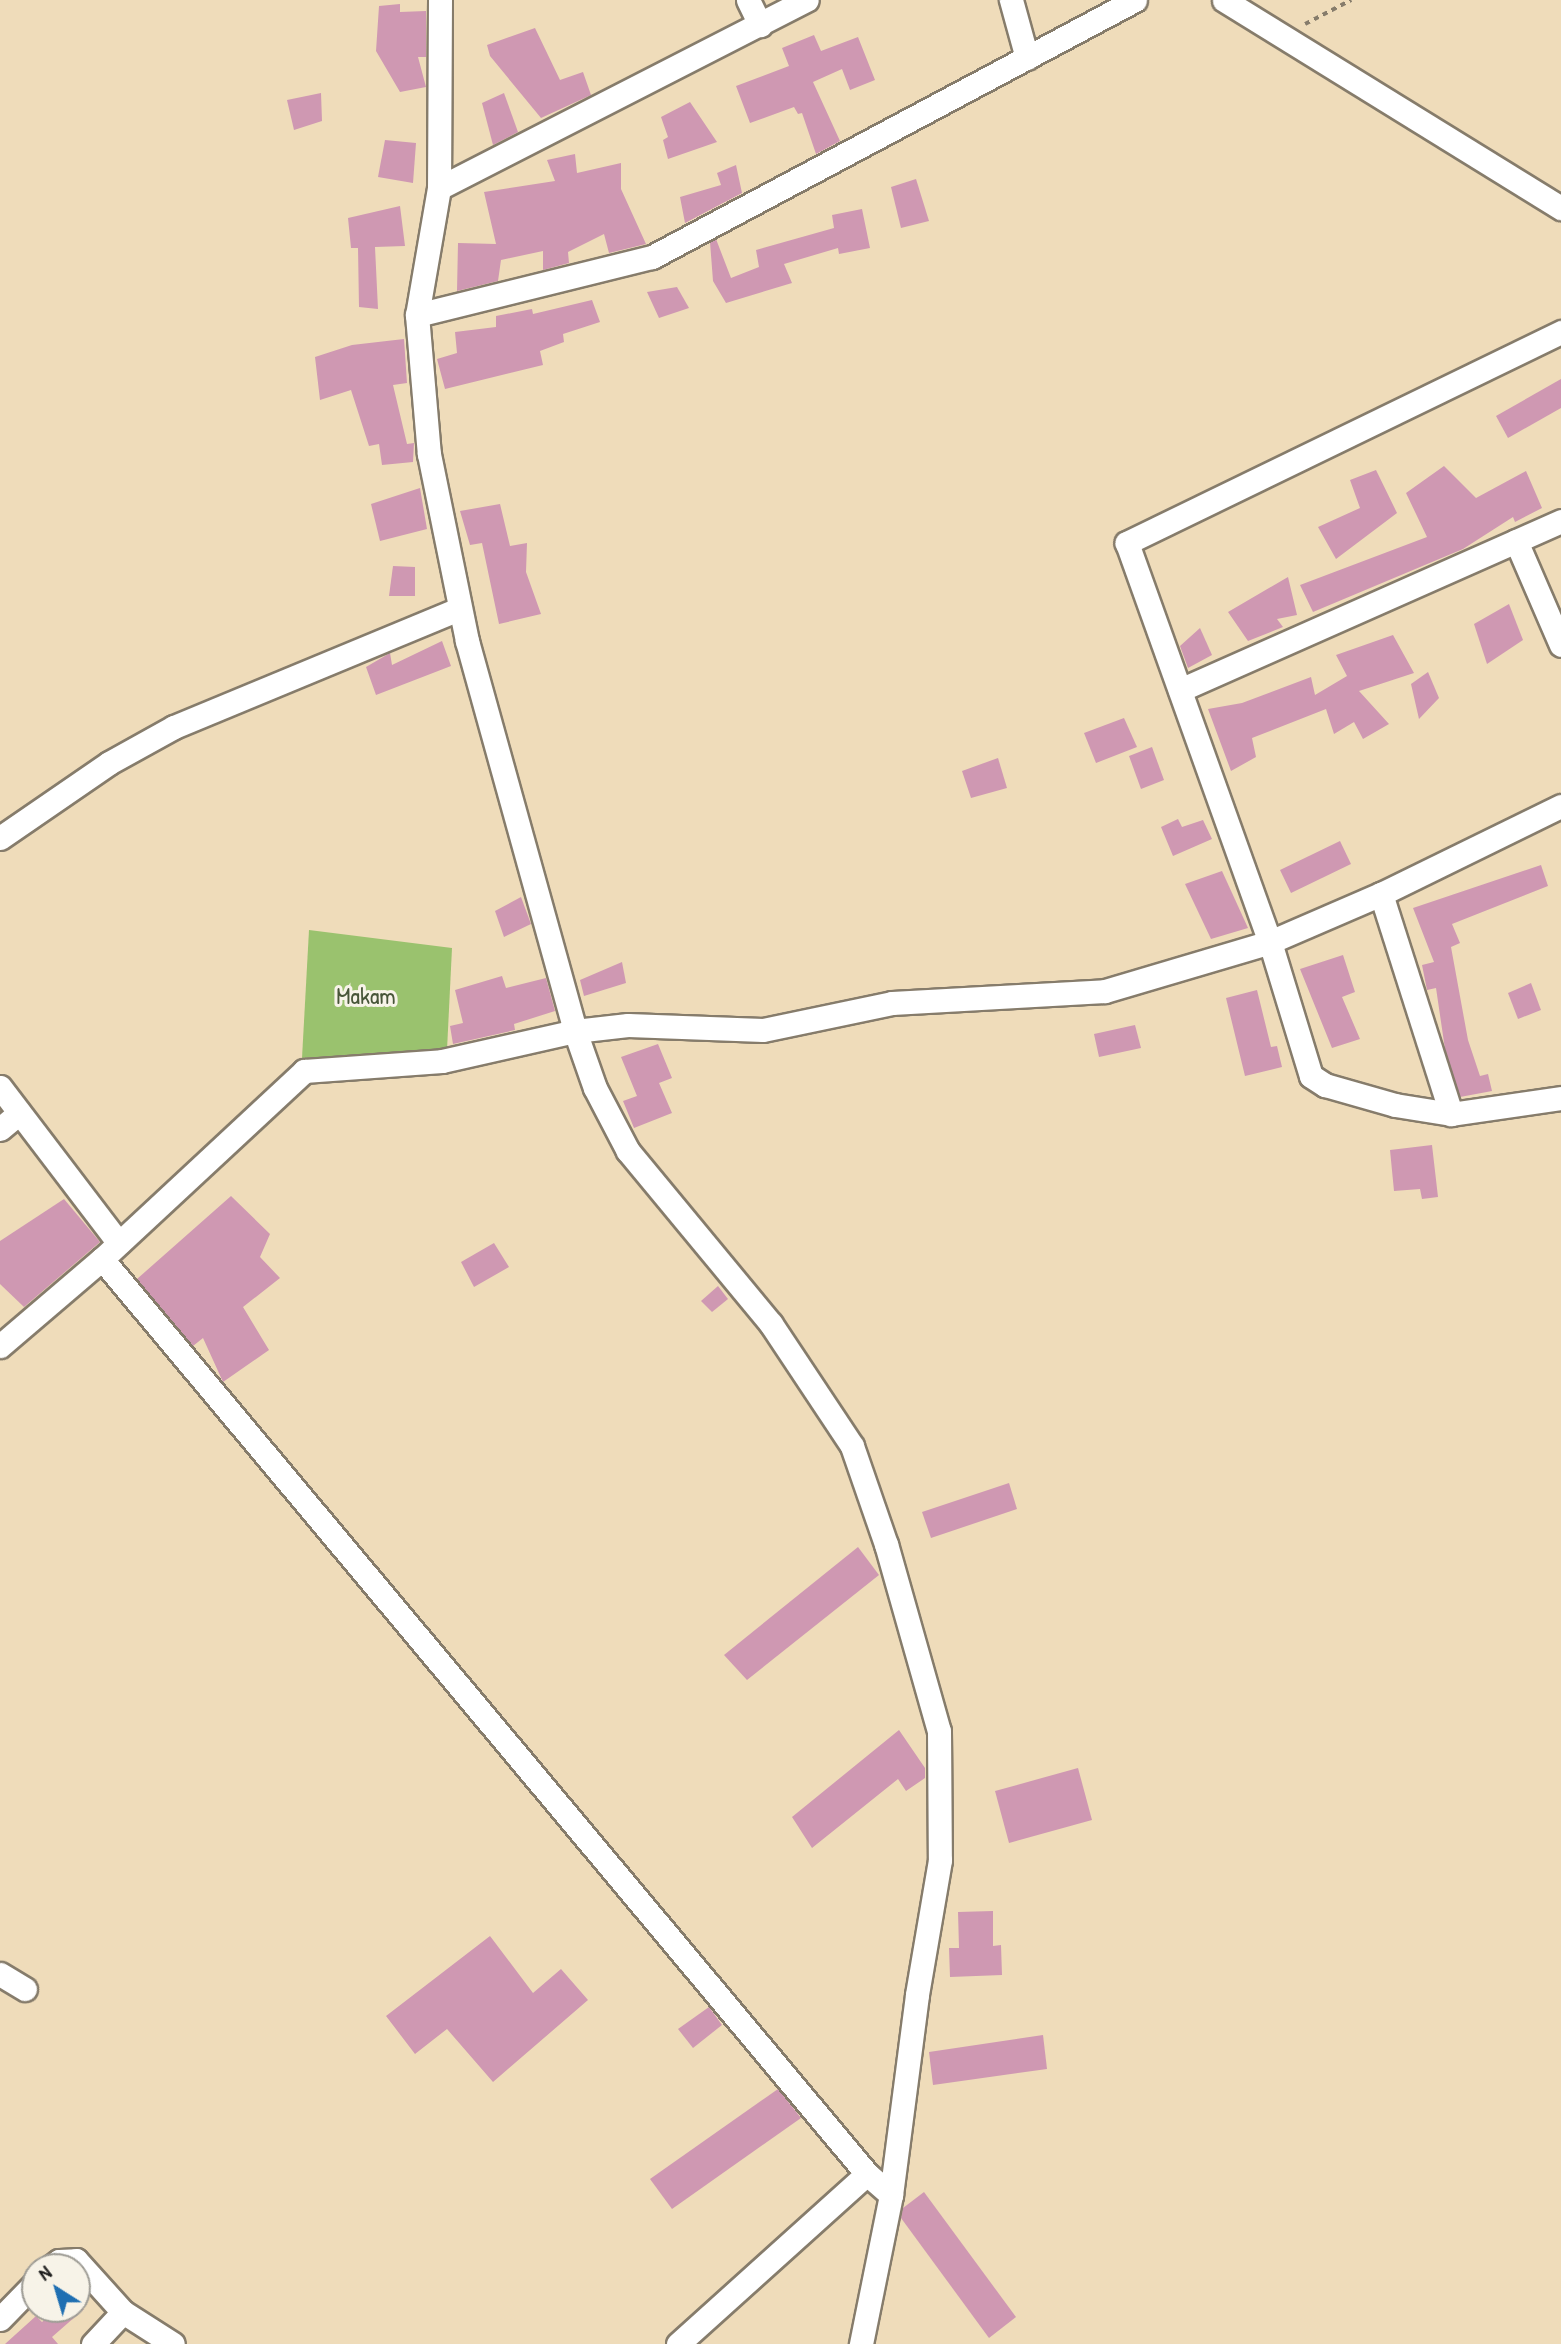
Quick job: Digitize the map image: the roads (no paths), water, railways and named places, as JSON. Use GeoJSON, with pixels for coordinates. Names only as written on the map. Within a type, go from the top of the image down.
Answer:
{"type":"FeatureCollection","features":[{"type":"Feature","properties":{"kind":"street"},"geometry":{"type":"LineString","coordinates":[[440,0],[439,188],[417,315],[429,454],[459,609],[575,1031],[595,1088],[628,1152],[771,1324],[852,1446],[915,1639],[939,1731],[940,1860],[916,1995],[891,2195],[862,2344]]}},
{"type":"Feature","properties":{"kind":"street"},"geometry":{"type":"LineString","coordinates":[[748,0],[760,25]]}},
{"type":"Feature","properties":{"kind":"street"},"geometry":{"type":"LineString","coordinates":[[439,188],[807,0]]}},
{"type":"Feature","properties":{"kind":"street"},"geometry":{"type":"LineString","coordinates":[[1011,0],[1027,58]]}},
{"type":"Feature","properties":{"kind":"street"},"geometry":{"type":"LineString","coordinates":[[417,315],[652,257],[1135,0]]}},
{"type":"Feature","properties":{"kind":"street"},"geometry":{"type":"LineString","coordinates":[[1224,0],[1561,208]]}},
{"type":"Feature","properties":{"kind":"street"},"geometry":{"type":"LineString","coordinates":[[1561,332],[1127,542],[1270,942],[1308,1071],[1316,1080],[1395,1105],[1451,1114],[1561,1098]]}},
{"type":"Feature","properties":{"kind":"street"},"geometry":{"type":"LineString","coordinates":[[1180,690],[1561,521]]}},
{"type":"Feature","properties":{"kind":"street"},"geometry":{"type":"LineString","coordinates":[[1517,541],[1561,645]]}},
{"type":"Feature","properties":{"kind":"street"},"geometry":{"type":"LineString","coordinates":[[0,838],[109,763],[174,727],[459,609]]}},
{"type":"Feature","properties":{"kind":"street"},"geometry":{"type":"LineString","coordinates":[[0,1346],[110,1251],[304,1072],[442,1061],[575,1031],[656,1024],[763,1030],[892,1003],[1093,992],[1270,942],[1381,894],[1561,806]]}},
{"type":"Feature","properties":{"kind":"street"},"geometry":{"type":"LineString","coordinates":[[1381,894],[1451,1114]]}},
{"type":"Feature","properties":{"kind":"street"},"geometry":{"type":"LineString","coordinates":[[0,1087],[110,1251],[867,2174],[891,2195]]}},
{"type":"Feature","properties":{"kind":"street"},"geometry":{"type":"LineString","coordinates":[[0,1129],[19,1113]]}},
{"type":"Feature","properties":{"kind":"street"},"geometry":{"type":"LineString","coordinates":[[0,1974],[25,1989]]}},
{"type":"Feature","properties":{"kind":"street"},"geometry":{"type":"LineString","coordinates":[[678,2344],[867,2174]]}},
{"type":"Feature","properties":{"kind":"street"},"geometry":{"type":"LineString","coordinates":[[91,2277],[123,2312],[173,2344]]}},
{"type":"Feature","properties":{"kind":"street"},"geometry":{"type":"LineString","coordinates":[[0,2319],[21,2297]]}},
{"type":"Feature","properties":{"kind":"street"},"geometry":{"type":"LineString","coordinates":[[93,2344],[123,2312]]}},
{"type":"Feature","properties":{"kind":"park label","name":"Makam"},"geometry":{"type":"Point","coordinates":[366,996]}}]}
